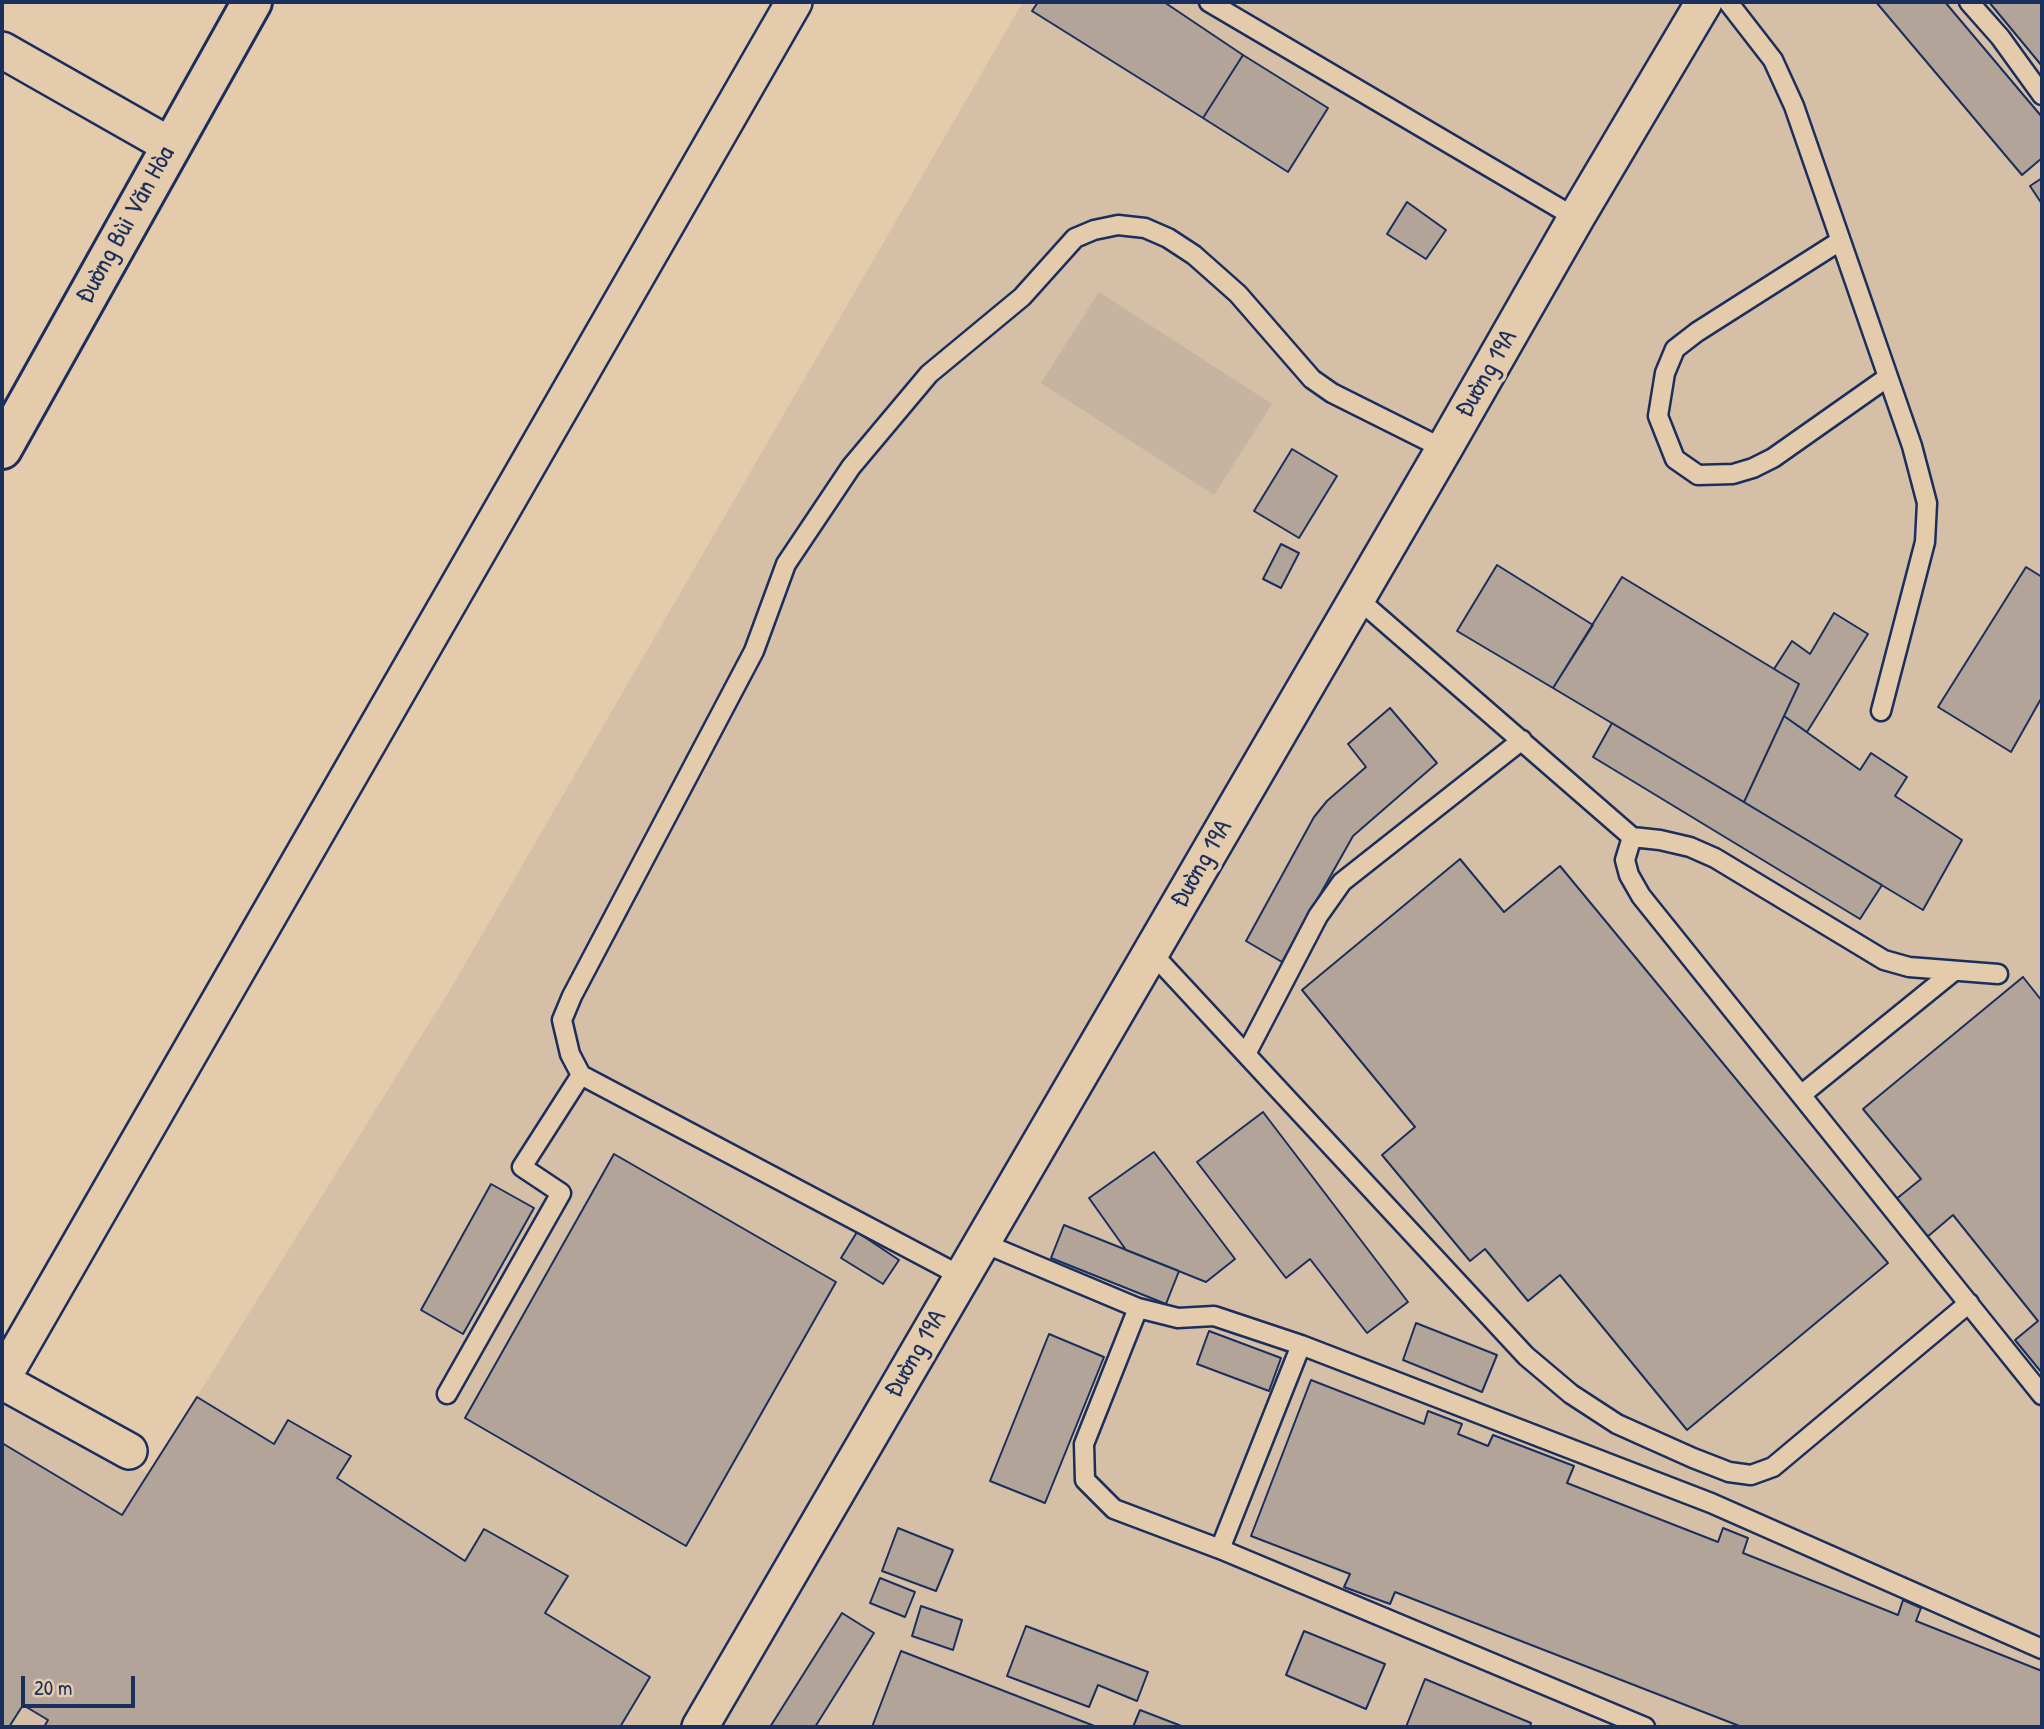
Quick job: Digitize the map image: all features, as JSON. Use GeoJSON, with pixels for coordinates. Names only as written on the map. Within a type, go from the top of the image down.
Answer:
{"type":"FeatureCollection","features":[{"type":"Feature","properties":{"kind":"main road","name":"Đường Bùi Văn Hòa"},"geometry":{"type":"LineString","coordinates":[[2,449],[252,2]]}},
{"type":"Feature","properties":{"kind":"street"},"geometry":{"type":"LineString","coordinates":[[129,1451],[2,1380],[794,2]]}},
{"type":"Feature","properties":{"kind":"street","name":"Đường 19A"},"geometry":{"type":"LineString","coordinates":[[700,1727],[1704,2]]}},
{"type":"Feature","properties":{"kind":"street"},"geometry":{"type":"LineString","coordinates":[[2,50],[171,146]]}},
{"type":"Feature","properties":{"kind":"lane"},"geometry":{"type":"LineString","coordinates":[[1209,2],[1576,218]]}},
{"type":"Feature","properties":{"kind":"lane"},"geometry":{"type":"LineString","coordinates":[[1728,2],[1773,60],[1794,106],[1912,446],[1927,503],[1925,542],[1881,711]]}},
{"type":"Feature","properties":{"kind":"lane"},"geometry":{"type":"LineString","coordinates":[[1969,2],[2000,37],[2042,95]]}},
{"type":"Feature","properties":{"kind":"lane"},"geometry":{"type":"LineString","coordinates":[[961,1276],[582,1075],[570,1054],[562,1020],[578,984],[754,651],[786,564],[851,467],[929,374],[1021,297],[1075,238],[1094,230],[1118,225],[1145,228],[1168,238],[1194,255],[1238,294],[1312,379],[1332,393],[1444,449]]}},
{"type":"Feature","properties":{"kind":"lane"},"geometry":{"type":"LineString","coordinates":[[1840,241],[1757,292],[1675,349],[1665,373],[1658,416],[1675,459],[1699,474],[1733,474],[1773,458],[1888,377]]}},
{"type":"Feature","properties":{"kind":"lane"},"geometry":{"type":"LineString","coordinates":[[1357,597],[1632,837],[1690,847],[1715,858],[1884,960],[1909,967],[1998,974]]}},
{"type":"Feature","properties":{"kind":"lane"},"geometry":{"type":"LineString","coordinates":[[1246,1054],[1318,916],[1342,882],[1522,740]]}},
{"type":"Feature","properties":{"kind":"lane"},"geometry":{"type":"LineString","coordinates":[[1632,837],[1625,860],[1629,875],[1641,896],[2042,1395]]}},
{"type":"Feature","properties":{"kind":"lane"},"geometry":{"type":"LineString","coordinates":[[1151,952],[1526,1356],[1571,1394],[1617,1424],[1728,1472],[1751,1475],[1773,1467],[1969,1303]]}},
{"type":"Feature","properties":{"kind":"lane"},"geometry":{"type":"LineString","coordinates":[[1801,1095],[1954,971]]}},
{"type":"Feature","properties":{"kind":"lane"},"geometry":{"type":"LineString","coordinates":[[447,1394],[561,1192],[522,1167],[582,1075]]}},
{"type":"Feature","properties":{"kind":"lane"},"geometry":{"type":"LineString","coordinates":[[981,1242],[1138,1308],[1178,1318],[1214,1316],[1301,1345],[1711,1503],[2042,1649]]}},
{"type":"Feature","properties":{"kind":"lane"},"geometry":{"type":"LineString","coordinates":[[1138,1308],[1084,1444],[1085,1480],[1114,1509],[1220,1549],[1645,1727]]}},
{"type":"Feature","properties":{"kind":"lane"},"geometry":{"type":"LineString","coordinates":[[1220,1549],[1301,1345]]}},
{"type":"Feature","properties":{"kind":"shaded area"},"geometry":{"type":"Polygon","coordinates":[[[1023,2],[2042,2],[2042,1727],[2,1727],[2,1395],[149,1474],[450,990],[1023,2]]]}},
{"type":"Feature","properties":{"kind":"shaded area"},"geometry":{"type":"Polygon","coordinates":[[[1099,292],[1272,404],[1214,495],[1041,383],[1099,292]]]}},
{"type":"Feature","properties":{"kind":"building"},"geometry":{"type":"Polygon","coordinates":[[[1038,2],[1164,2],[1243,55],[1203,118],[1032,11],[1038,2]]]}},
{"type":"Feature","properties":{"kind":"building"},"geometry":{"type":"Polygon","coordinates":[[[1876,2],[1945,2],[2042,117],[2042,158],[2022,175],[1876,2]]]}},
{"type":"Feature","properties":{"kind":"building"},"geometry":{"type":"Polygon","coordinates":[[[1989,2],[2042,2],[2042,66],[1989,2]]]}},
{"type":"Feature","properties":{"kind":"building"},"geometry":{"type":"Polygon","coordinates":[[[1243,55],[1328,108],[1288,172],[1203,118],[1243,55]]]}},
{"type":"Feature","properties":{"kind":"building"},"geometry":{"type":"Polygon","coordinates":[[[2042,178],[2042,204],[2030,186],[2042,178]]]}},
{"type":"Feature","properties":{"kind":"building"},"geometry":{"type":"Polygon","coordinates":[[[1407,202],[1446,230],[1426,259],[1387,234],[1407,202]]]}},
{"type":"Feature","properties":{"kind":"building"},"geometry":{"type":"Polygon","coordinates":[[[1292,449],[1337,476],[1299,538],[1254,511],[1292,449]]]}},
{"type":"Feature","properties":{"kind":"building"},"geometry":{"type":"Polygon","coordinates":[[[1281,544],[1299,553],[1281,588],[1263,579],[1281,544]]]}},
{"type":"Feature","properties":{"kind":"building"},"geometry":{"type":"Polygon","coordinates":[[[1497,565],[1593,625],[1553,688],[1457,631],[1497,565]]]}},
{"type":"Feature","properties":{"kind":"building"},"geometry":{"type":"Polygon","coordinates":[[[2026,567],[2042,577],[2042,697],[2011,752],[1938,707],[2026,567]]]}},
{"type":"Feature","properties":{"kind":"building"},"geometry":{"type":"Polygon","coordinates":[[[1622,577],[1799,684],[1744,802],[1553,688],[1622,577]]]}},
{"type":"Feature","properties":{"kind":"building"},"geometry":{"type":"Polygon","coordinates":[[[1834,613],[1868,634],[1807,732],[1784,716],[1799,684],[1774,669],[1792,641],[1810,654],[1834,613]]]}},
{"type":"Feature","properties":{"kind":"building"},"geometry":{"type":"Polygon","coordinates":[[[1390,708],[1437,763],[1353,836],[1282,962],[1246,941],[1314,817],[1327,801],[1366,767],[1348,744],[1390,708]]]}},
{"type":"Feature","properties":{"kind":"building"},"geometry":{"type":"Polygon","coordinates":[[[1784,716],[1860,770],[1871,753],[1907,777],[1895,796],[1962,840],[1923,910],[1744,802],[1784,716]]]}},
{"type":"Feature","properties":{"kind":"building"},"geometry":{"type":"Polygon","coordinates":[[[1612,723],[1882,885],[1860,919],[1593,757],[1612,723]]]}},
{"type":"Feature","properties":{"kind":"building"},"geometry":{"type":"Polygon","coordinates":[[[1460,859],[1504,912],[1560,866],[1888,1263],[1687,1430],[1560,1275],[1528,1301],[1485,1249],[1470,1261],[1382,1155],[1415,1127],[1302,990],[1460,859]]]}},
{"type":"Feature","properties":{"kind":"building"},"geometry":{"type":"Polygon","coordinates":[[[2023,977],[2042,1001],[2042,1373],[2015,1340],[2038,1321],[1953,1215],[1926,1238],[1895,1200],[1921,1179],[1863,1109],[2023,977]]]}},
{"type":"Feature","properties":{"kind":"building"},"geometry":{"type":"Polygon","coordinates":[[[1263,1112],[1408,1302],[1367,1333],[1310,1259],[1286,1278],[1197,1162],[1263,1112]]]}},
{"type":"Feature","properties":{"kind":"building"},"geometry":{"type":"Polygon","coordinates":[[[1154,1152],[1235,1259],[1206,1282],[1126,1250],[1089,1198],[1154,1152]]]}},
{"type":"Feature","properties":{"kind":"building"},"geometry":{"type":"Polygon","coordinates":[[[614,1154],[836,1282],[686,1546],[465,1418],[614,1154]]]}},
{"type":"Feature","properties":{"kind":"building"},"geometry":{"type":"Polygon","coordinates":[[[491,1184],[534,1208],[463,1334],[421,1310],[491,1184]]]}},
{"type":"Feature","properties":{"kind":"building"},"geometry":{"type":"Polygon","coordinates":[[[1064,1225],[1179,1271],[1166,1304],[1051,1258],[1064,1225]]]}},
{"type":"Feature","properties":{"kind":"building"},"geometry":{"type":"Polygon","coordinates":[[[857,1232],[899,1260],[883,1284],[841,1258],[857,1232]]]}},
{"type":"Feature","properties":{"kind":"building"},"geometry":{"type":"Polygon","coordinates":[[[1416,1323],[1497,1355],[1482,1392],[1403,1360],[1416,1323]]]}},
{"type":"Feature","properties":{"kind":"building"},"geometry":{"type":"Polygon","coordinates":[[[1209,1331],[1281,1358],[1269,1391],[1197,1364],[1209,1331]]]}},
{"type":"Feature","properties":{"kind":"building"},"geometry":{"type":"Polygon","coordinates":[[[1049,1334],[1104,1357],[1045,1503],[990,1481],[1049,1334]]]}},
{"type":"Feature","properties":{"kind":"building"},"geometry":{"type":"Polygon","coordinates":[[[1311,1380],[1424,1424],[1428,1411],[1462,1424],[1458,1434],[1488,1446],[1493,1435],[1574,1466],[1567,1483],[1718,1542],[1723,1528],[1748,1538],[1743,1553],[1898,1615],[1903,1600],[1921,1608],[1916,1621],[2042,1671],[2042,1727],[1742,1727],[1395,1592],[1390,1604],[1344,1587],[1350,1574],[1251,1536],[1311,1380]]]}},
{"type":"Feature","properties":{"kind":"building"},"geometry":{"type":"Polygon","coordinates":[[[197,1397],[274,1444],[288,1420],[351,1456],[337,1478],[465,1561],[484,1529],[568,1576],[545,1613],[650,1677],[620,1727],[44,1727],[48,1720],[23,1705],[9,1727],[2,1727],[2,1443],[122,1515],[197,1397]]]}},
{"type":"Feature","properties":{"kind":"building"},"geometry":{"type":"Polygon","coordinates":[[[898,1528],[953,1550],[936,1591],[882,1571],[898,1528]]]}},
{"type":"Feature","properties":{"kind":"building"},"geometry":{"type":"Polygon","coordinates":[[[880,1578],[915,1592],[905,1617],[870,1603],[880,1578]]]}},
{"type":"Feature","properties":{"kind":"building"},"geometry":{"type":"Polygon","coordinates":[[[921,1606],[962,1620],[953,1650],[912,1636],[921,1606]]]}},
{"type":"Feature","properties":{"kind":"building"},"geometry":{"type":"Polygon","coordinates":[[[842,1613],[874,1633],[815,1727],[770,1727],[842,1613]]]}},
{"type":"Feature","properties":{"kind":"building"},"geometry":{"type":"Polygon","coordinates":[[[1026,1626],[1148,1672],[1137,1701],[1098,1685],[1089,1707],[1007,1676],[1026,1626]]]}},
{"type":"Feature","properties":{"kind":"building"},"geometry":{"type":"Polygon","coordinates":[[[1304,1631],[1385,1664],[1366,1709],[1286,1675],[1304,1631]]]}},
{"type":"Feature","properties":{"kind":"building"},"geometry":{"type":"Polygon","coordinates":[[[901,1651],[1097,1727],[872,1727],[901,1651]]]}},
{"type":"Feature","properties":{"kind":"building"},"geometry":{"type":"Polygon","coordinates":[[[1425,1679],[1531,1723],[1530,1727],[1406,1727],[1425,1679]]]}},
{"type":"Feature","properties":{"kind":"building"},"geometry":{"type":"Polygon","coordinates":[[[1140,1710],[1184,1727],[1133,1727],[1140,1710]]]}}]}
